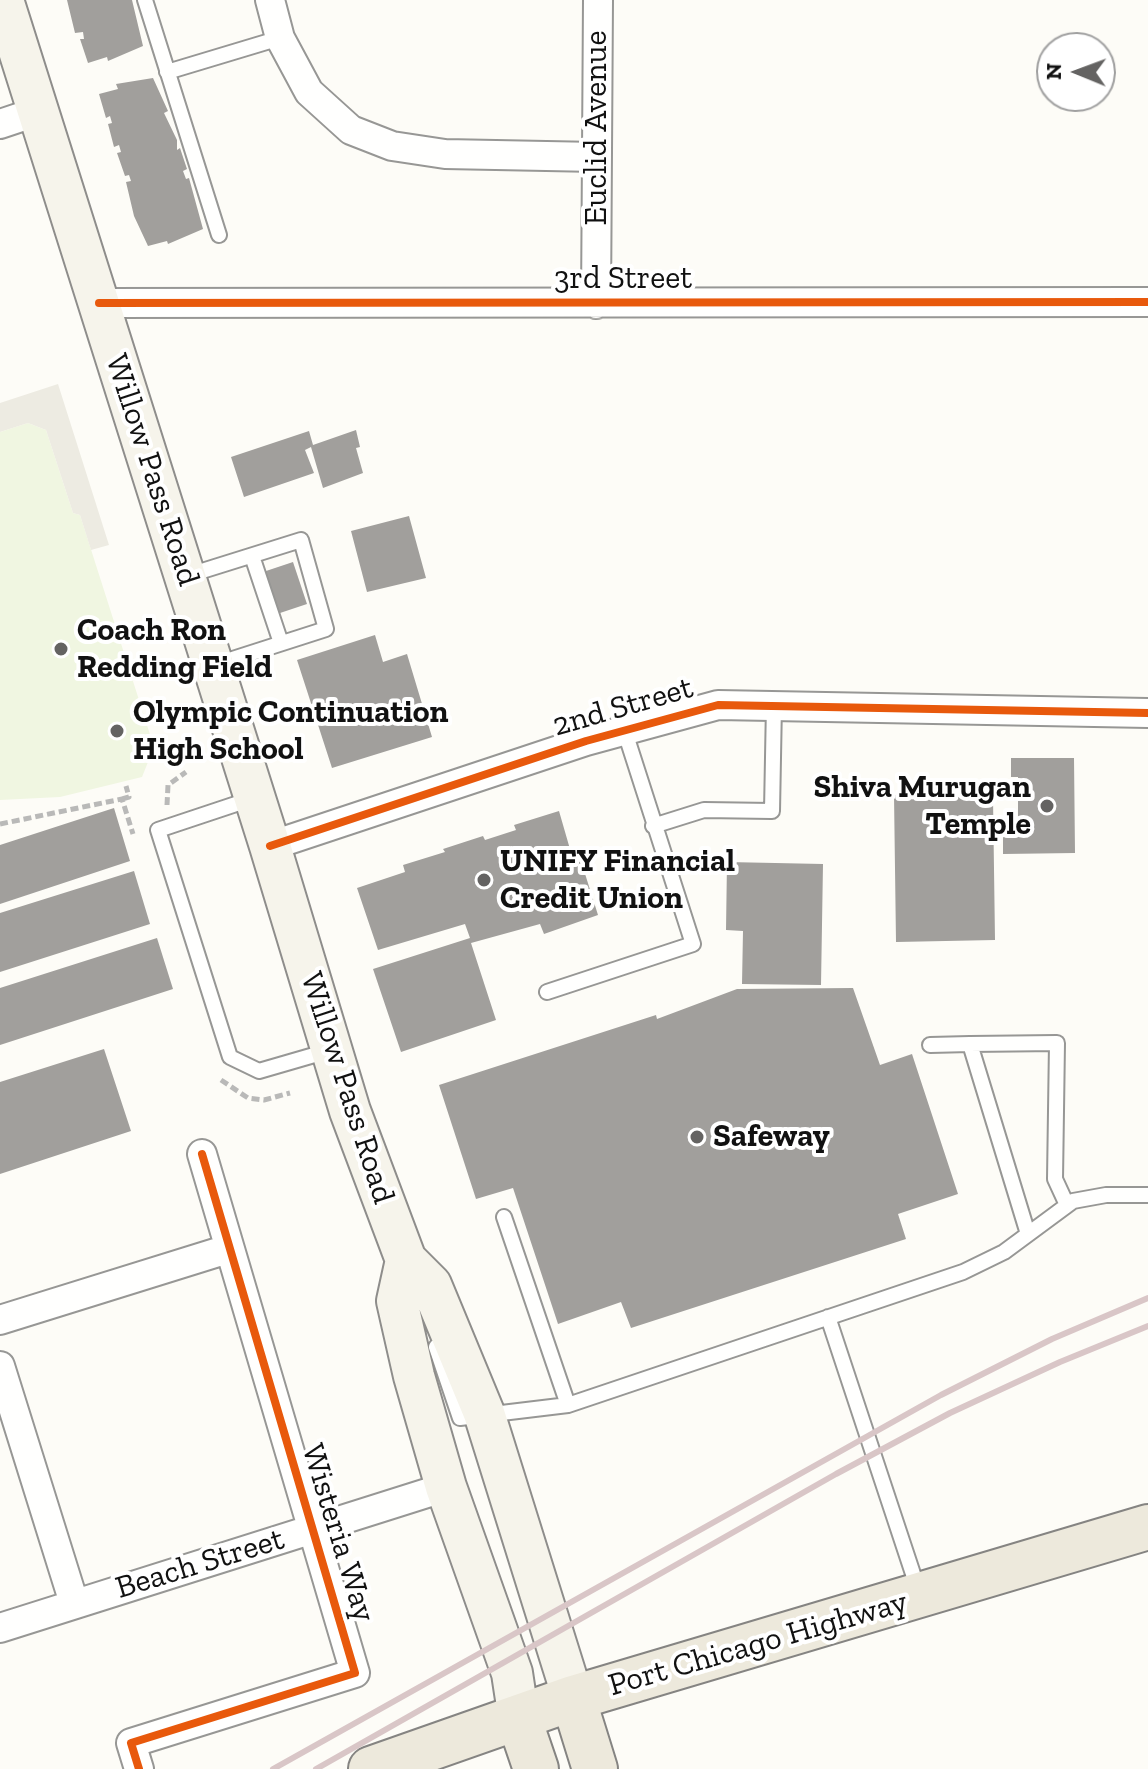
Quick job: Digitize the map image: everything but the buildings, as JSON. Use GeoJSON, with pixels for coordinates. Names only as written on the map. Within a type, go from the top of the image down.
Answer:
{"type":"FeatureCollection","features":[{"type":"Feature","properties":{"kind":"main road","name":"Willow Pass Road"},"geometry":{"type":"LineString","coordinates":[[3,0],[270,846],[350,1111],[406,1260],[431,1285],[484,1413],[595,1769]]}},
{"type":"Feature","properties":{"kind":"main road"},"geometry":{"type":"LineString","coordinates":[[406,1260],[397,1301],[414,1376],[446,1487],[512,1673],[519,1719],[536,1769]]}},
{"type":"Feature","properties":{"kind":"main road","name":"Port Chicago Highway"},"geometry":{"type":"LineString","coordinates":[[371,1769],[573,1698],[1148,1527]]}},
{"type":"Feature","properties":{"kind":"street"},"geometry":{"type":"LineString","coordinates":[[270,0],[280,38],[309,92],[351,130],[392,146],[445,154],[597,157]]}},
{"type":"Feature","properties":{"kind":"street","name":"Euclid Avenue"},"geometry":{"type":"LineString","coordinates":[[596,304],[598,0]]}},
{"type":"Feature","properties":{"kind":"street"},"geometry":{"type":"LineString","coordinates":[[0,124],[39,111]]}},
{"type":"Feature","properties":{"kind":"street","name":"3rd Street"},"geometry":{"type":"LineString","coordinates":[[99,303],[1148,302]]}},
{"type":"Feature","properties":{"kind":"street","name":"2nd Street"},"geometry":{"type":"LineString","coordinates":[[270,846],[624,729],[718,705],[1148,713]]}},
{"type":"Feature","properties":{"kind":"street","name":"Wisteria Way"},"geometry":{"type":"LineString","coordinates":[[139,1769],[131,1743],[355,1673],[202,1154]]}},
{"type":"Feature","properties":{"kind":"street"},"geometry":{"type":"LineString","coordinates":[[0,1320],[228,1249]]}},
{"type":"Feature","properties":{"kind":"street"},"geometry":{"type":"LineString","coordinates":[[0,1366],[74,1603]]}},
{"type":"Feature","properties":{"kind":"street","name":"Beach Street"},"geometry":{"type":"LineString","coordinates":[[0,1628],[446,1487]]}},
{"type":"Feature","properties":{"kind":"lane"},"geometry":{"type":"LineString","coordinates":[[145,0],[219,235]]}},
{"type":"Feature","properties":{"kind":"lane"},"geometry":{"type":"LineString","coordinates":[[167,72],[280,38]]}},
{"type":"Feature","properties":{"kind":"lane"},"geometry":{"type":"LineString","coordinates":[[185,577],[301,540],[326,629],[213,665]]}},
{"type":"Feature","properties":{"kind":"lane"},"geometry":{"type":"LineString","coordinates":[[252,556],[281,643]]}},
{"type":"Feature","properties":{"kind":"lane"},"geometry":{"type":"LineString","coordinates":[[653,826],[704,810],[772,811],[774,704]]}},
{"type":"Feature","properties":{"kind":"lane"},"geometry":{"type":"LineString","coordinates":[[547,992],[693,944],[624,729]]}},
{"type":"Feature","properties":{"kind":"lane"},"geometry":{"type":"LineString","coordinates":[[255,798],[158,830],[230,1057],[259,1071],[331,1050]]}},
{"type":"Feature","properties":{"kind":"lane"},"geometry":{"type":"LineString","coordinates":[[930,1045],[1057,1043],[1055,1179],[1067,1205]]}},
{"type":"Feature","properties":{"kind":"lane"},"geometry":{"type":"LineString","coordinates":[[970,1044],[1028,1234]]}},
{"type":"Feature","properties":{"kind":"lane"},"geometry":{"type":"LineString","coordinates":[[431,1331],[460,1418],[568,1405],[963,1272],[1004,1252],[1067,1205],[1106,1195],[1148,1195]]}},
{"type":"Feature","properties":{"kind":"lane"},"geometry":{"type":"LineString","coordinates":[[504,1217],[568,1405]]}},
{"type":"Feature","properties":{"kind":"lane"},"geometry":{"type":"LineString","coordinates":[[406,1260],[421,1303]]}},
{"type":"Feature","properties":{"kind":"lane"},"geometry":{"type":"LineString","coordinates":[[828,1317],[921,1596]]}},
{"type":"Feature","properties":{"kind":"path"},"geometry":{"type":"LineString","coordinates":[[155,811],[168,807],[168,785],[186,772]]}},
{"type":"Feature","properties":{"kind":"path"},"geometry":{"type":"LineString","coordinates":[[0,824],[129,797],[126,786]]}},
{"type":"Feature","properties":{"kind":"path"},"geometry":{"type":"LineString","coordinates":[[122,799],[134,835]]}},
{"type":"Feature","properties":{"kind":"path"},"geometry":{"type":"LineString","coordinates":[[129,820],[142,816]]}},
{"type":"Feature","properties":{"kind":"path"},"geometry":{"type":"LineString","coordinates":[[216,1076],[248,1098],[264,1100],[290,1093]]}},
{"type":"Feature","properties":{"kind":"green space","name":"Coach Ron Redding Field"},"geometry":{"type":"Polygon","coordinates":[[[28,423],[46,430],[73,513],[80,515],[154,747],[142,777],[60,797],[0,800],[0,432],[28,423]]]}},
{"type":"Feature","properties":{"kind":"shaded area"},"geometry":{"type":"Polygon","coordinates":[[[58,384],[109,545],[91,550],[80,515],[73,513],[46,430],[28,423],[0,432],[0,403],[58,384]]]}},
{"type":"Feature","properties":{"kind":"railway"},"geometry":{"type":"LineString","coordinates":[[273,1769],[941,1395],[1052,1339],[1148,1298]]}},
{"type":"Feature","properties":{"kind":"railway"},"geometry":{"type":"LineString","coordinates":[[316,1769],[836,1474],[950,1413],[1060,1362],[1148,1326]]}},
{"type":"Feature","properties":{"kind":"cycle path"},"geometry":{"type":"LineString","coordinates":[[99,303],[1148,302]]}},
{"type":"Feature","properties":{"kind":"cycle path"},"geometry":{"type":"LineString","coordinates":[[270,846],[586,741],[718,705],[1148,713]]}},
{"type":"Feature","properties":{"kind":"cycle path"},"geometry":{"type":"LineString","coordinates":[[139,1769],[131,1743],[355,1673],[202,1154]]}},
{"type":"Feature","properties":{"kind":"place","name":"Coach Ron Redding Field"},"geometry":{"type":"Point","coordinates":[61,649]}},
{"type":"Feature","properties":{"kind":"place","name":"Olympic Continuation High School"},"geometry":{"type":"Point","coordinates":[117,731]}},
{"type":"Feature","properties":{"kind":"place","name":"Shiva Murugan Temple"},"geometry":{"type":"Point","coordinates":[1047,806]}},
{"type":"Feature","properties":{"kind":"place","name":"UNIFY Financial Credit Union"},"geometry":{"type":"Point","coordinates":[484,880]}},
{"type":"Feature","properties":{"kind":"place","name":"Safeway"},"geometry":{"type":"Point","coordinates":[697,1137]}}]}
